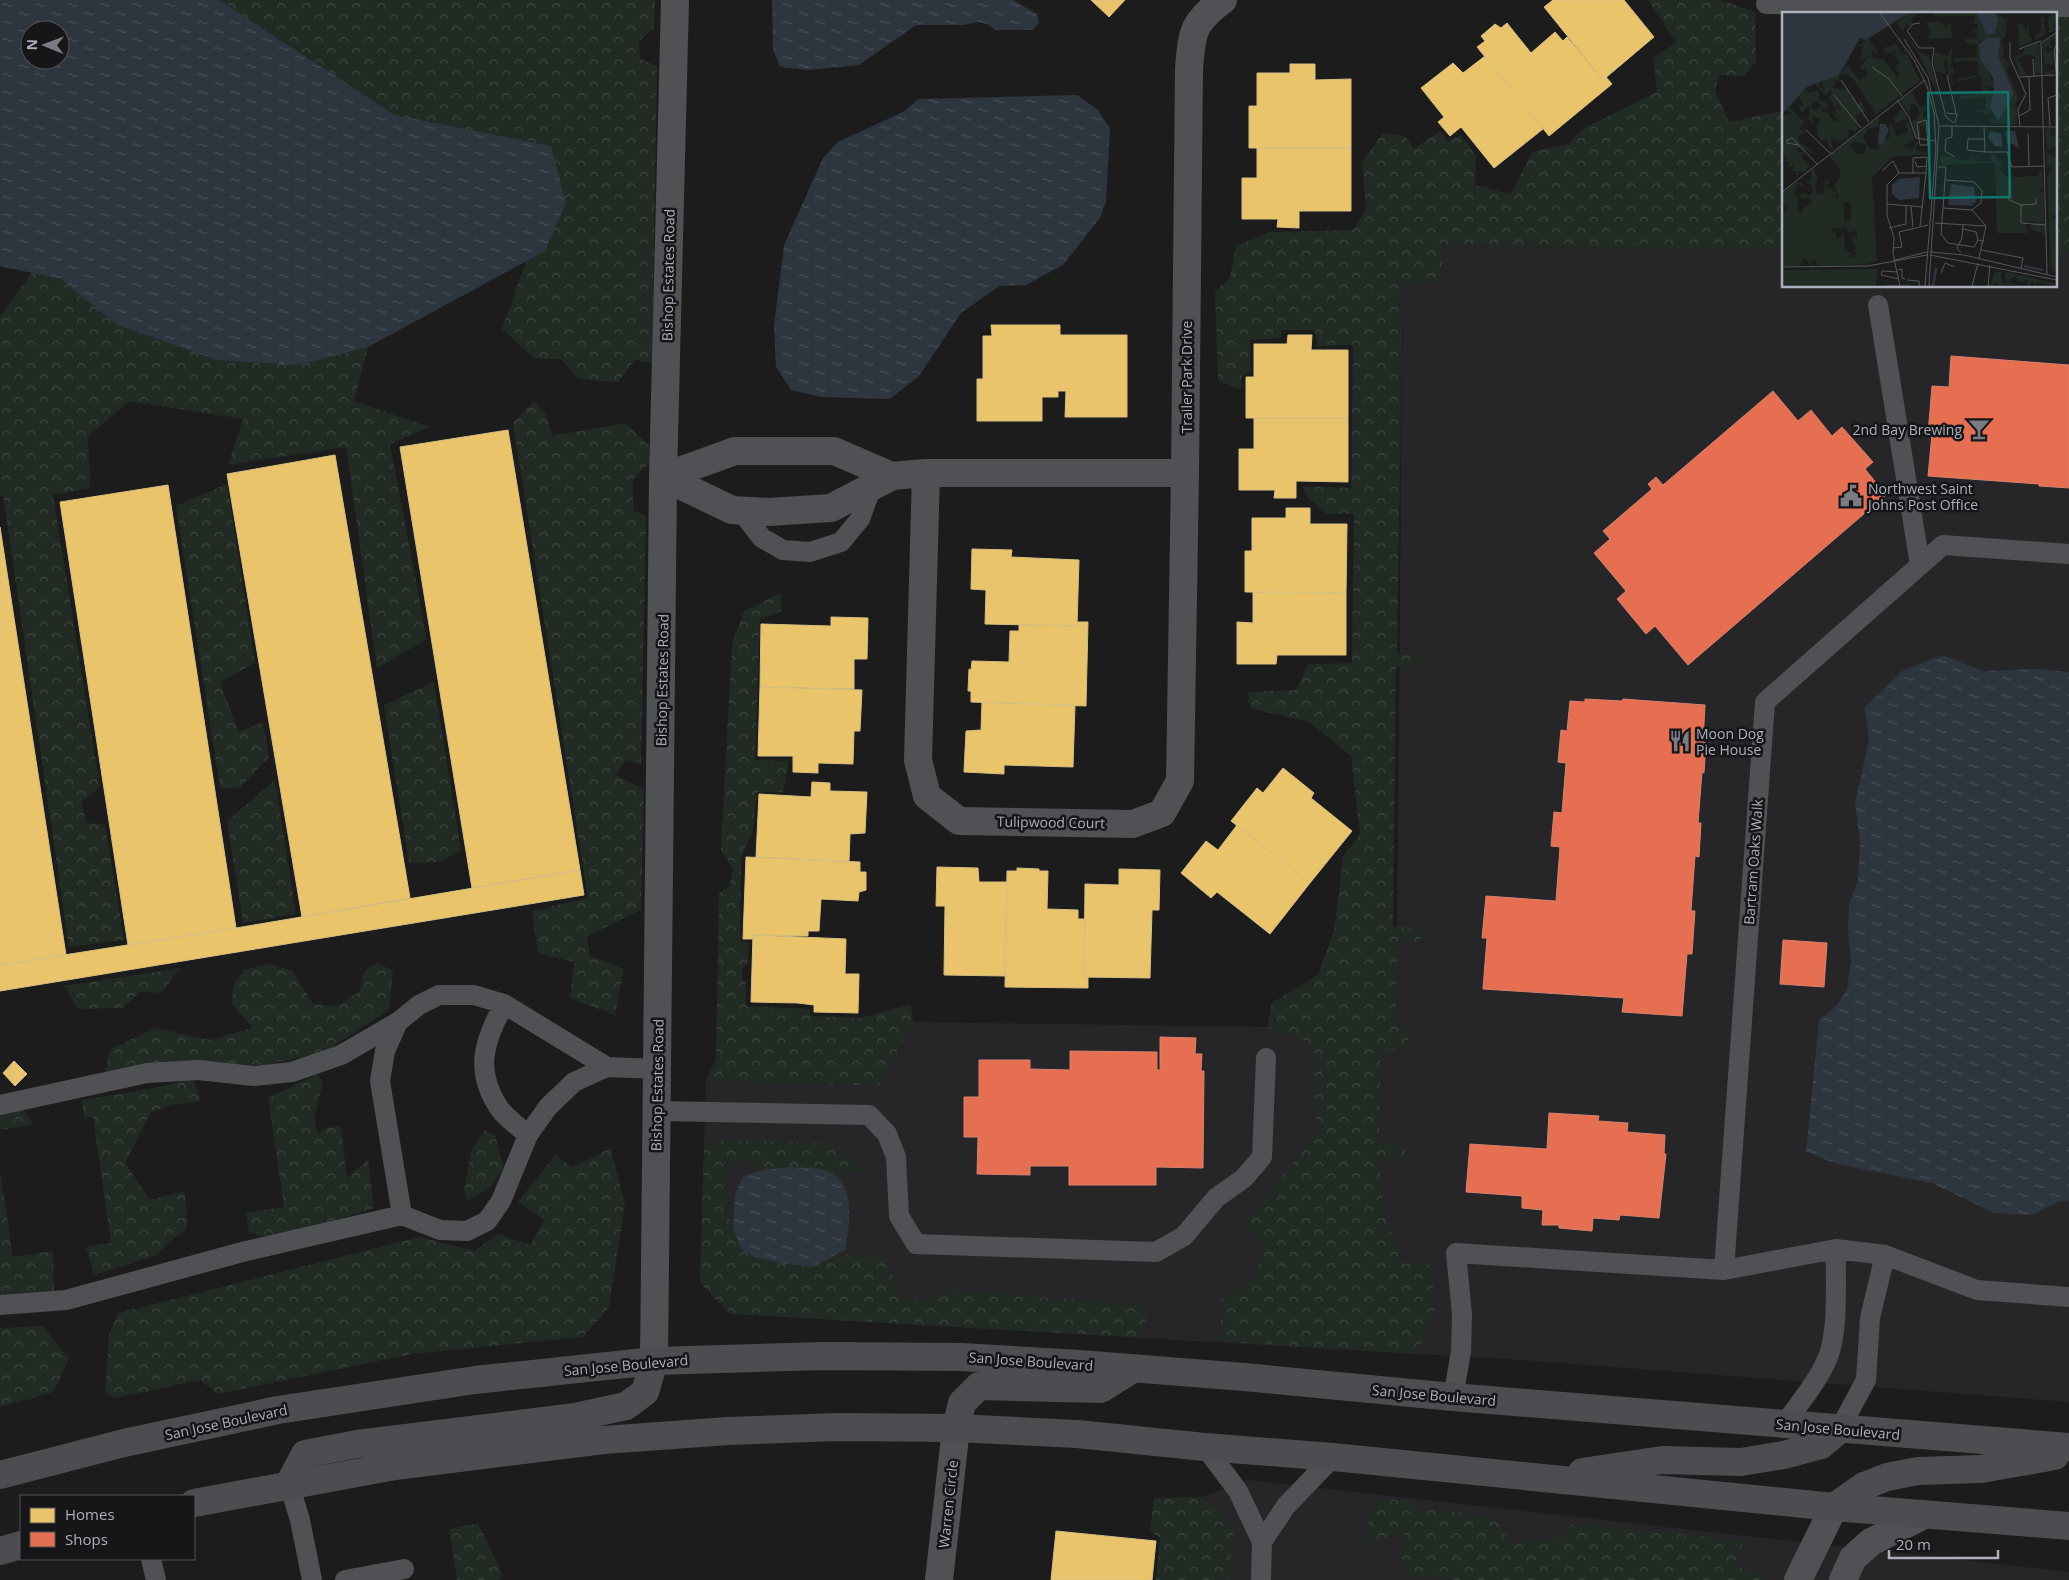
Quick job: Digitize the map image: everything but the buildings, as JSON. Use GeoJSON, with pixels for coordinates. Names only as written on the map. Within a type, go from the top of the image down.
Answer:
{"type":"FeatureCollection","features":[{"type":"Feature","properties":{"kind":"main road","name":"San Jose Boulevard"},"geometry":{"type":"LineString","coordinates":[[0,1475],[124,1443],[278,1410],[476,1380],[654,1361],[826,1356],[962,1357],[1080,1364],[1839,1430],[2069,1447]]}},
{"type":"Feature","properties":{"kind":"main road"},"geometry":{"type":"LineString","coordinates":[[289,1484],[305,1454],[357,1444],[575,1416],[626,1406],[645,1392],[654,1361]]}},
{"type":"Feature","properties":{"kind":"main road"},"geometry":{"type":"LineString","coordinates":[[956,1428],[962,1403],[980,1386],[1100,1389],[1133,1369]]}},
{"type":"Feature","properties":{"kind":"main road"},"geometry":{"type":"LineString","coordinates":[[195,1503],[395,1466],[604,1440],[728,1431],[838,1428],[956,1428],[1077,1434],[1205,1448],[1333,1457],[1834,1507],[2069,1526]]}},
{"type":"Feature","properties":{"kind":"main road"},"geometry":{"type":"LineString","coordinates":[[1544,1478],[1662,1460],[1741,1462],[1784,1456],[1821,1445],[1839,1430]]}},
{"type":"Feature","properties":{"kind":"main road"},"geometry":{"type":"LineString","coordinates":[[1834,1507],[1864,1486],[1887,1477],[1918,1471],[1981,1469],[2069,1453]]}},
{"type":"Feature","properties":{"kind":"main road"},"geometry":{"type":"LineString","coordinates":[[0,1551],[20,1545]]}},
{"type":"Feature","properties":{"kind":"street","name":"Bishop Estates Road"},"geometry":{"type":"LineString","coordinates":[[654,1361],[664,477],[675,0]]}},
{"type":"Feature","properties":{"kind":"street","name":"Trailer Park Drive"},"geometry":{"type":"LineString","coordinates":[[1185,473],[1189,69],[1192,35],[1205,13],[1223,0]]}},
{"type":"Feature","properties":{"kind":"street"},"geometry":{"type":"LineString","coordinates":[[664,477],[735,451],[834,451],[882,481]]}},
{"type":"Feature","properties":{"kind":"street"},"geometry":{"type":"LineString","coordinates":[[664,477],[732,510],[770,512],[831,508],[882,481],[926,473],[1185,473]]}},
{"type":"Feature","properties":{"kind":"street","name":"Tulipwood Court"},"geometry":{"type":"LineString","coordinates":[[926,473],[918,760],[926,796],[959,821],[1133,824],[1162,813],[1180,781],[1185,473]]}},
{"type":"Feature","properties":{"kind":"street","name":"Warren Circle"},"geometry":{"type":"LineString","coordinates":[[939,1580],[956,1428]]}},
{"type":"Feature","properties":{"kind":"street"},"geometry":{"type":"LineString","coordinates":[[1798,1580],[1834,1507]]}},
{"type":"Feature","properties":{"kind":"street"},"geometry":{"type":"LineString","coordinates":[[1843,1580],[1853,1558],[1871,1542],[1924,1515]]}},
{"type":"Feature","properties":{"kind":"lane"},"geometry":{"type":"LineString","coordinates":[[1766,4],[2069,6]]}},
{"type":"Feature","properties":{"kind":"lane"},"geometry":{"type":"LineString","coordinates":[[1878,305],[1920,565]]}},
{"type":"Feature","properties":{"kind":"lane"},"geometry":{"type":"LineString","coordinates":[[741,510],[762,538],[783,550],[810,552],[841,542],[860,519],[882,481]]}},
{"type":"Feature","properties":{"kind":"lane","name":"Bartram Oaks Walk"},"geometry":{"type":"LineString","coordinates":[[1724,1270],[1765,702],[1943,545],[2069,554]]}},
{"type":"Feature","properties":{"kind":"lane"},"geometry":{"type":"LineString","coordinates":[[0,1105],[146,1073],[198,1070],[254,1076],[292,1072],[341,1055],[398,1022],[419,1005],[439,995],[474,995],[504,1004],[607,1067]]}},
{"type":"Feature","properties":{"kind":"lane"},"geometry":{"type":"LineString","coordinates":[[504,1004],[492,1027],[484,1053],[486,1082],[500,1110],[528,1135]]}},
{"type":"Feature","properties":{"kind":"lane"},"geometry":{"type":"LineString","coordinates":[[398,1022],[385,1052],[380,1081],[402,1215]]}},
{"type":"Feature","properties":{"kind":"lane"},"geometry":{"type":"LineString","coordinates":[[657,1111],[869,1115],[887,1134],[896,1157],[899,1216],[916,1244],[1156,1252],[1184,1236],[1216,1198],[1244,1178],[1262,1157],[1266,1058]]}},
{"type":"Feature","properties":{"kind":"lane"},"geometry":{"type":"LineString","coordinates":[[0,1305],[66,1300],[246,1251],[402,1215],[440,1230],[467,1231],[487,1221],[502,1201],[528,1135],[548,1107],[574,1082],[607,1067],[657,1069]]}},
{"type":"Feature","properties":{"kind":"lane"},"geometry":{"type":"LineString","coordinates":[[1784,1425],[1819,1376],[1829,1355],[1833,1328],[1836,1249]]}},
{"type":"Feature","properties":{"kind":"lane"},"geometry":{"type":"LineString","coordinates":[[1453,1397],[1461,1352],[1462,1314],[1456,1253],[1724,1270],[1836,1249],[1885,1255],[1977,1290],[2069,1297]]}},
{"type":"Feature","properties":{"kind":"lane"},"geometry":{"type":"LineString","coordinates":[[1839,1430],[1866,1380],[1870,1318],[1885,1255]]}},
{"type":"Feature","properties":{"kind":"lane"},"geometry":{"type":"LineString","coordinates":[[1205,1448],[1238,1492],[1262,1542],[1261,1580]]}},
{"type":"Feature","properties":{"kind":"lane"},"geometry":{"type":"LineString","coordinates":[[1262,1542],[1286,1506],[1333,1457]]}},
{"type":"Feature","properties":{"kind":"lane"},"geometry":{"type":"LineString","coordinates":[[289,1484],[300,1520],[312,1580]]}},
{"type":"Feature","properties":{"kind":"lane"},"geometry":{"type":"LineString","coordinates":[[151,1560],[156,1580]]}},
{"type":"Feature","properties":{"kind":"lane"},"geometry":{"type":"LineString","coordinates":[[345,1580],[404,1568]]}},
{"type":"Feature","properties":{"kind":"shaded area"},"geometry":{"type":"Polygon","coordinates":[[[1443,246],[1782,249],[1782,288],[2056,288],[2056,252],[2069,252],[2069,1402],[1521,1360],[730,1314],[700,1283],[706,1080],[879,1086],[913,1022],[1267,1027],[1396,1025],[1403,282],[1437,282],[1442,277],[1443,246]]]}},
{"type":"Feature","properties":{"kind":"shaded area"},"geometry":{"type":"Polygon","coordinates":[[[1247,1480],[2069,1572],[2069,1580],[1201,1580],[1202,1497],[1247,1480]]]}},
{"type":"Feature","properties":{"kind":"green space"},"geometry":{"type":"Polygon","coordinates":[[[219,0],[655,0],[654,28],[639,41],[640,59],[657,66],[652,363],[635,360],[618,382],[578,379],[561,359],[535,359],[502,329],[526,261],[545,251],[551,146],[395,115],[219,0]]]}},
{"type":"Feature","properties":{"kind":"green space"},"geometry":{"type":"Polygon","coordinates":[[[1648,0],[1720,0],[1755,12],[1756,62],[1743,76],[1719,75],[1715,91],[1729,122],[1782,111],[1782,249],[1443,246],[1442,277],[1437,282],[1403,282],[1397,654],[1423,655],[1424,660],[1422,664],[1396,667],[1393,926],[1419,929],[1422,934],[1419,941],[1397,942],[1396,1025],[1407,1030],[1409,1044],[1381,1055],[1379,1143],[1402,1145],[1406,1150],[1403,1157],[1379,1160],[1383,1208],[1391,1233],[1406,1264],[1432,1265],[1434,1310],[1418,1354],[1220,1341],[1221,1300],[1254,1279],[1265,1246],[1244,1226],[1316,1133],[1314,1044],[1267,1027],[1272,1003],[1318,975],[1334,931],[1343,857],[1360,834],[1351,756],[1309,722],[1250,708],[1248,692],[1296,690],[1309,664],[1352,663],[1354,514],[1327,514],[1306,496],[1303,486],[1351,488],[1353,345],[1317,346],[1315,330],[1282,330],[1281,338],[1250,340],[1250,372],[1242,375],[1241,389],[1218,381],[1215,292],[1230,277],[1236,246],[1269,232],[1353,230],[1366,209],[1362,162],[1383,133],[1405,136],[1414,149],[1440,131],[1448,142],[1461,135],[1476,156],[1475,185],[1511,194],[1532,152],[1569,144],[1581,130],[1657,92],[1653,58],[1676,42],[1648,0]]]}},
{"type":"Feature","properties":{"kind":"green space"},"geometry":{"type":"Polygon","coordinates":[[[2069,0],[2069,252],[2056,252],[2056,13],[2069,0]]]}},
{"type":"Feature","properties":{"kind":"green space"},"geometry":{"type":"Polygon","coordinates":[[[32,272],[61,279],[117,325],[299,365],[368,347],[354,401],[430,427],[390,444],[427,639],[377,668],[346,447],[228,465],[243,419],[130,401],[88,436],[90,488],[53,495],[100,787],[82,801],[86,823],[105,824],[124,940],[69,947],[3,495],[0,496],[0,317],[32,272]]]}},
{"type":"Feature","properties":{"kind":"green space"},"geometry":{"type":"Polygon","coordinates":[[[534,401],[545,412],[552,436],[626,423],[649,446],[649,463],[633,479],[633,510],[646,516],[641,765],[626,760],[615,775],[644,789],[641,910],[587,936],[590,956],[624,969],[615,1015],[570,998],[574,962],[538,953],[532,911],[588,898],[513,423],[534,401]]]}},
{"type":"Feature","properties":{"kind":"green space"},"geometry":{"type":"Polygon","coordinates":[[[227,484],[255,663],[220,682],[239,732],[263,722],[269,757],[238,789],[220,788],[176,506],[227,484]]]}},
{"type":"Feature","properties":{"kind":"green space"},"geometry":{"type":"Polygon","coordinates":[[[781,593],[782,611],[760,619],[755,760],[789,761],[783,792],[757,792],[752,834],[741,857],[740,941],[749,943],[748,962],[742,969],[742,980],[746,983],[746,1006],[810,1009],[810,1016],[861,1018],[911,1004],[913,1022],[879,1086],[706,1080],[716,1059],[719,893],[729,887],[733,870],[721,849],[732,644],[744,611],[781,593]]]}},
{"type":"Feature","properties":{"kind":"green space"},"geometry":{"type":"Polygon","coordinates":[[[434,682],[461,850],[441,862],[409,863],[384,705],[434,682]]]}},
{"type":"Feature","properties":{"kind":"green space"},"geometry":{"type":"Polygon","coordinates":[[[275,780],[296,914],[243,923],[227,821],[275,780]]]}},
{"type":"Feature","properties":{"kind":"green space"},"geometry":{"type":"Polygon","coordinates":[[[378,963],[393,971],[389,1010],[323,1053],[264,1065],[173,1063],[105,1075],[109,1050],[155,1028],[210,1040],[252,1028],[231,1002],[234,984],[244,970],[269,964],[292,970],[313,1004],[337,1006],[359,992],[365,970],[378,963]]]}},
{"type":"Feature","properties":{"kind":"green space"},"geometry":{"type":"Polygon","coordinates":[[[180,968],[162,993],[140,992],[122,1008],[78,1009],[64,986],[180,968]]]}},
{"type":"Feature","properties":{"kind":"green space"},"geometry":{"type":"Polygon","coordinates":[[[318,1074],[323,1082],[314,1119],[318,1133],[327,1128],[341,1126],[347,1178],[368,1159],[374,1208],[275,1239],[249,1233],[246,1213],[284,1207],[268,1098],[318,1074]]]}},
{"type":"Feature","properties":{"kind":"green space"},"geometry":{"type":"Polygon","coordinates":[[[193,1078],[201,1101],[171,1105],[151,1112],[125,1163],[150,1200],[184,1191],[188,1221],[185,1232],[174,1238],[155,1256],[94,1275],[86,1247],[111,1243],[93,1117],[84,1118],[82,1100],[154,1088],[193,1078]]]}},
{"type":"Feature","properties":{"kind":"green space"},"geometry":{"type":"Polygon","coordinates":[[[23,1108],[33,1125],[0,1130],[0,1111],[23,1108]]]}},
{"type":"Feature","properties":{"kind":"green space"},"geometry":{"type":"Polygon","coordinates":[[[485,1130],[495,1135],[504,1169],[489,1188],[467,1201],[464,1191],[471,1151],[485,1130]]]}},
{"type":"Feature","properties":{"kind":"green space"},"geometry":{"type":"Polygon","coordinates":[[[722,1141],[828,1143],[866,1171],[836,1176],[822,1169],[790,1167],[763,1170],[748,1158],[727,1168],[725,1210],[741,1249],[784,1264],[815,1266],[850,1254],[887,1259],[902,1299],[929,1301],[946,1289],[1145,1306],[1148,1317],[1137,1337],[730,1314],[700,1283],[704,1149],[722,1141]]]}},
{"type":"Feature","properties":{"kind":"green space"},"geometry":{"type":"Polygon","coordinates":[[[611,1148],[625,1205],[609,1307],[583,1337],[413,1354],[218,1394],[200,1380],[117,1398],[105,1394],[109,1335],[118,1313],[420,1237],[474,1251],[498,1234],[530,1245],[544,1220],[518,1202],[555,1155],[572,1167],[611,1148]]]}},
{"type":"Feature","properties":{"kind":"green space"},"geometry":{"type":"Polygon","coordinates":[[[0,1171],[13,1257],[53,1251],[54,1291],[0,1295],[0,1171]]]}},
{"type":"Feature","properties":{"kind":"green space"},"geometry":{"type":"Polygon","coordinates":[[[42,1326],[69,1358],[54,1392],[0,1407],[0,1328],[42,1326]]]}},
{"type":"Feature","properties":{"kind":"green space"},"geometry":{"type":"Polygon","coordinates":[[[1202,1497],[1221,1512],[1234,1530],[1229,1580],[1156,1580],[1160,1538],[1150,1531],[1154,1498],[1202,1497]]]}},
{"type":"Feature","properties":{"kind":"green space"},"geometry":{"type":"Polygon","coordinates":[[[1379,1500],[1409,1500],[1416,1509],[1493,1516],[1512,1544],[1565,1536],[1572,1524],[1743,1540],[1738,1567],[1772,1580],[1456,1580],[1407,1575],[1401,1555],[1404,1534],[1368,1541],[1369,1515],[1379,1500]]]}},
{"type":"Feature","properties":{"kind":"green space"},"geometry":{"type":"Polygon","coordinates":[[[478,1523],[503,1576],[499,1580],[457,1580],[449,1529],[478,1523]]]}},
{"type":"Feature","properties":{"kind":"water"},"geometry":{"type":"Polygon","coordinates":[[[0,0],[219,0],[395,115],[551,146],[566,203],[545,251],[368,347],[299,365],[217,360],[117,325],[61,279],[0,266],[0,0]]]}},
{"type":"Feature","properties":{"kind":"water"},"geometry":{"type":"Polygon","coordinates":[[[772,0],[1013,0],[1037,14],[1039,22],[1033,30],[995,30],[987,24],[978,22],[963,25],[916,25],[859,65],[809,70],[780,67],[773,49],[772,0]]]}},
{"type":"Feature","properties":{"kind":"water"},"geometry":{"type":"Polygon","coordinates":[[[1077,95],[1098,110],[1110,129],[1106,202],[1100,218],[1063,265],[1026,285],[999,286],[961,313],[919,376],[890,399],[821,397],[791,390],[776,367],[774,326],[784,245],[823,158],[838,142],[905,111],[918,99],[1077,95]]]}},
{"type":"Feature","properties":{"kind":"water"},"geometry":{"type":"Polygon","coordinates":[[[1942,655],[1983,671],[2037,669],[2069,672],[2069,1201],[2060,1201],[2032,1215],[1994,1213],[1932,1183],[1837,1164],[1806,1152],[1819,1020],[1836,1006],[1847,990],[1851,961],[1848,931],[1849,904],[1858,880],[1860,843],[1855,803],[1869,740],[1865,707],[1902,671],[1942,655]]]}},
{"type":"Feature","properties":{"kind":"water"},"geometry":{"type":"Polygon","coordinates":[[[790,1167],[817,1168],[833,1174],[841,1181],[849,1202],[849,1227],[845,1250],[815,1266],[784,1264],[754,1257],[741,1249],[733,1228],[735,1195],[743,1176],[763,1170],[790,1167]]]}},
{"type":"Feature","properties":{"kind":"place","name":"2nd Bay Brewing"},"geometry":{"type":"Point","coordinates":[1979,429]}},
{"type":"Feature","properties":{"kind":"place","name":"Northwest Saint Johns Post Office"},"geometry":{"type":"Point","coordinates":[1851,496]}},
{"type":"Feature","properties":{"kind":"place","name":"Moon Dog Pie House"},"geometry":{"type":"Point","coordinates":[1680,741]}}]}
